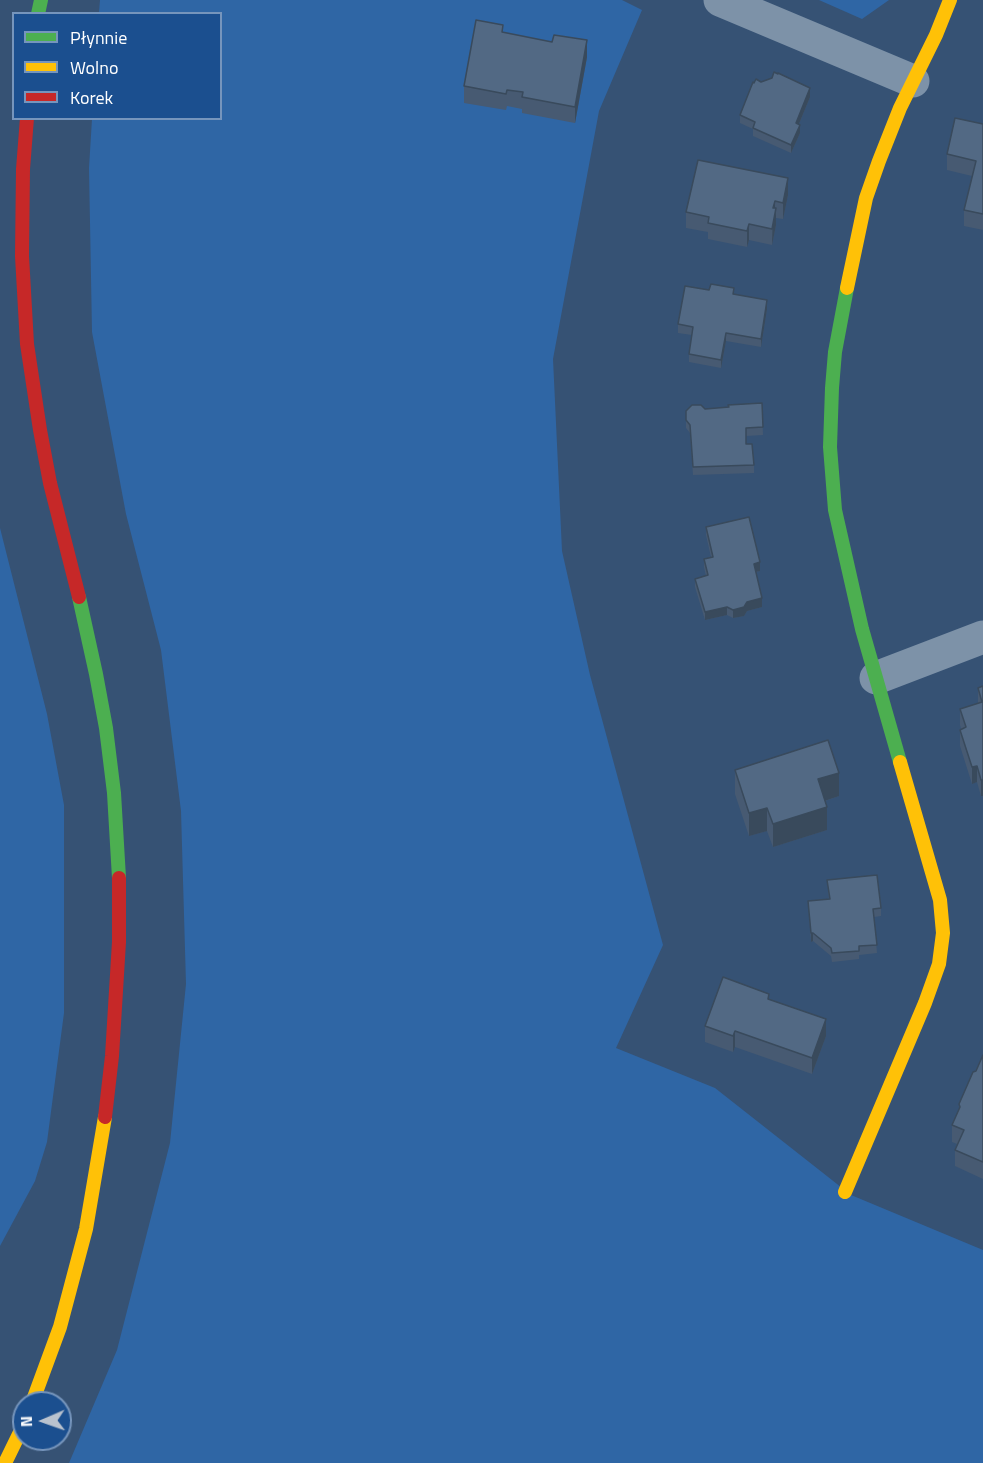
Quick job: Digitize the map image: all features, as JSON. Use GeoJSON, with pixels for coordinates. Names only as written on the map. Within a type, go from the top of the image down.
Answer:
{"type":"FeatureCollection","features":[{"type":"Feature","properties":{"kind":"main road"},"geometry":{"type":"LineString","coordinates":[[844,1192],[925,1003],[939,964],[943,933],[942,911],[934,879],[862,629],[834,502],[830,447],[835,352],[861,217],[879,161],[900,108],[936,35],[950,0]]}},
{"type":"Feature","properties":{"kind":"main road"},"geometry":{"type":"LineString","coordinates":[[27,120],[23,169],[22,256],[27,344],[50,483],[80,602],[106,728],[114,793],[119,869],[119,931],[112,1056],[106,1111],[86,1229],[60,1327],[36,1391]]}},
{"type":"Feature","properties":{"kind":"main road"},"geometry":{"type":"LineString","coordinates":[[5,1463],[12,1449]]}},
{"type":"Feature","properties":{"kind":"street"},"geometry":{"type":"LineString","coordinates":[[720,0],[913,81]]}},
{"type":"Feature","properties":{"kind":"street"},"geometry":{"type":"LineString","coordinates":[[876,678],[983,637]]}},
{"type":"Feature","properties":{"kind":"shaded area"},"geometry":{"type":"Polygon","coordinates":[[[100,0],[622,0],[642,10],[599,111],[553,359],[562,551],[590,675],[663,945],[616,1048],[715,1088],[851,1195],[983,1250],[983,1463],[69,1463],[117,1350],[170,1143],[186,984],[181,811],[161,650],[126,514],[92,332],[89,168],[92,120],[222,120],[222,12],[99,12],[100,0]]]}},
{"type":"Feature","properties":{"kind":"shaded area"},"geometry":{"type":"Polygon","coordinates":[[[819,0],[889,0],[862,19],[819,0]]]}},
{"type":"Feature","properties":{"kind":"shaded area"},"geometry":{"type":"Polygon","coordinates":[[[0,528],[47,714],[64,805],[64,1013],[47,1142],[35,1181],[0,1246],[0,528]]]}},
{"type":"Feature","properties":{"kind":"building"},"geometry":{"type":"Polygon","coordinates":[[[476,20],[503,25],[502,32],[552,42],[554,35],[587,40],[575,107],[522,97],[523,92],[507,90],[506,94],[464,86],[476,20]]]}},
{"type":"Feature","properties":{"kind":"building"},"geometry":{"type":"Polygon","coordinates":[[[774,72],[810,88],[796,123],[800,125],[791,145],[753,128],[755,122],[740,115],[753,82],[756,79],[761,82],[772,78],[774,72]]]}},
{"type":"Feature","properties":{"kind":"building"},"geometry":{"type":"Polygon","coordinates":[[[955,118],[983,124],[983,214],[964,210],[976,161],[947,154],[955,118]]]}},
{"type":"Feature","properties":{"kind":"building"},"geometry":{"type":"Polygon","coordinates":[[[698,160],[788,178],[783,203],[775,201],[772,229],[749,224],[747,231],[708,223],[709,217],[686,212],[698,160]]]}},
{"type":"Feature","properties":{"kind":"building"},"geometry":{"type":"Polygon","coordinates":[[[711,284],[734,288],[733,294],[767,300],[761,339],[726,333],[721,360],[689,354],[693,327],[678,324],[685,286],[709,290],[711,284]]]}},
{"type":"Feature","properties":{"kind":"building"},"geometry":{"type":"Polygon","coordinates":[[[762,403],[763,427],[746,428],[746,444],[752,444],[754,465],[693,467],[690,425],[686,420],[686,411],[692,405],[701,405],[705,409],[762,403]]]}},
{"type":"Feature","properties":{"kind":"building"},"geometry":{"type":"Polygon","coordinates":[[[749,517],[760,562],[754,564],[762,598],[747,602],[744,607],[733,610],[727,607],[705,612],[695,579],[708,575],[704,559],[713,557],[706,527],[749,517]]]}},
{"type":"Feature","properties":{"kind":"building"},"geometry":{"type":"Polygon","coordinates":[[[983,686],[983,780],[981,780],[977,766],[972,767],[960,730],[966,727],[960,709],[982,702],[978,688],[983,686]]]}},
{"type":"Feature","properties":{"kind":"building"},"geometry":{"type":"Polygon","coordinates":[[[828,740],[839,773],[818,779],[827,807],[773,824],[767,808],[749,813],[735,770],[828,740]]]}},
{"type":"Feature","properties":{"kind":"building"},"geometry":{"type":"Polygon","coordinates":[[[877,875],[881,908],[873,909],[877,945],[859,946],[859,951],[832,953],[831,948],[811,933],[808,901],[830,899],[827,880],[877,875]]]}},
{"type":"Feature","properties":{"kind":"building"},"geometry":{"type":"Polygon","coordinates":[[[723,977],[769,994],[768,999],[826,1019],[812,1058],[735,1031],[733,1036],[705,1026],[723,977]]]}},
{"type":"Feature","properties":{"kind":"building"},"geometry":{"type":"Polygon","coordinates":[[[983,1055],[983,1162],[955,1150],[964,1130],[952,1125],[973,1072],[976,1071],[983,1055]]]}},
{"type":"Feature","properties":{"kind":"traffic: fast"},"geometry":{"type":"LineString","coordinates":[[38,12],[41,0]]}},
{"type":"Feature","properties":{"kind":"traffic: fast"},"geometry":{"type":"LineString","coordinates":[[847,288],[835,352],[832,388],[830,447],[835,510],[862,629],[900,762]]}},
{"type":"Feature","properties":{"kind":"traffic: fast"},"geometry":{"type":"LineString","coordinates":[[79,597],[106,728],[114,793],[119,878]]}},
{"type":"Feature","properties":{"kind":"traffic: slow"},"geometry":{"type":"LineString","coordinates":[[847,288],[866,198],[879,161],[900,108],[936,35],[950,0]]}},
{"type":"Feature","properties":{"kind":"traffic: slow"},"geometry":{"type":"LineString","coordinates":[[845,1192],[925,1003],[939,964],[943,933],[940,900],[900,762]]}},
{"type":"Feature","properties":{"kind":"traffic: slow"},"geometry":{"type":"LineString","coordinates":[[36,1391],[60,1327],[86,1229],[105,1117]]}},
{"type":"Feature","properties":{"kind":"traffic: slow"},"geometry":{"type":"LineString","coordinates":[[5,1463],[12,1449]]}},
{"type":"Feature","properties":{"kind":"traffic: jam"},"geometry":{"type":"LineString","coordinates":[[27,120],[23,169],[22,256],[27,344],[50,483],[79,597]]}},
{"type":"Feature","properties":{"kind":"traffic: jam"},"geometry":{"type":"LineString","coordinates":[[105,1117],[112,1056],[119,942],[119,878]]}}]}
